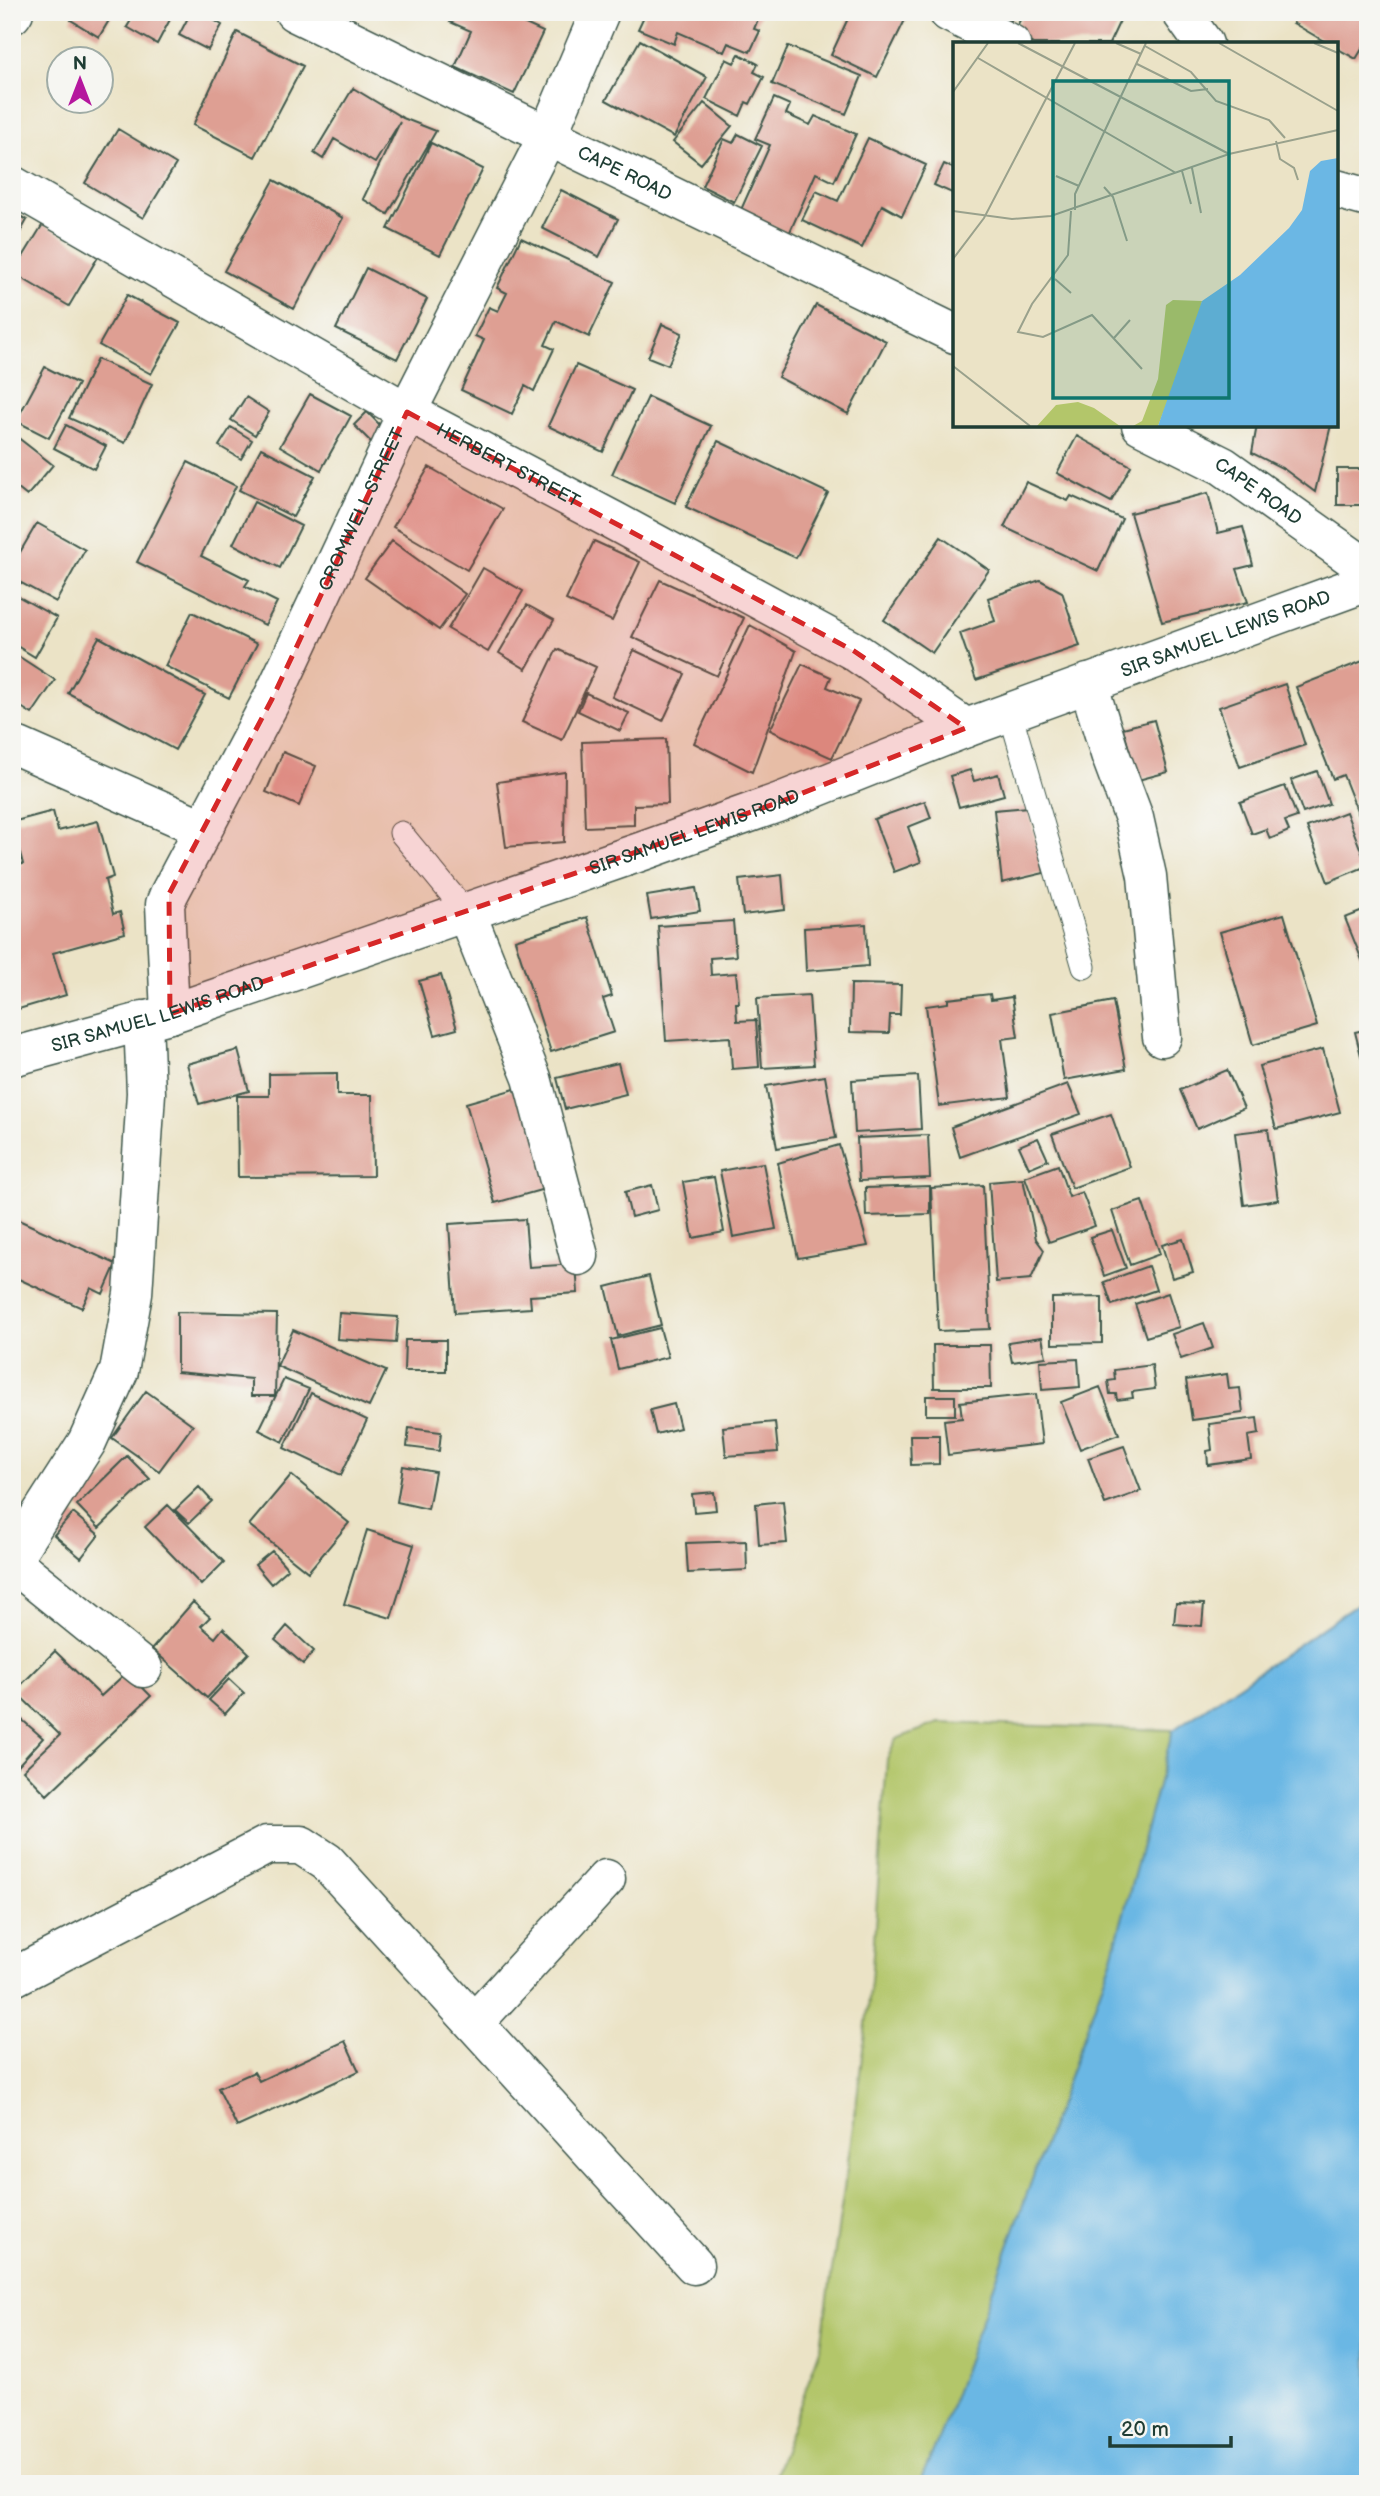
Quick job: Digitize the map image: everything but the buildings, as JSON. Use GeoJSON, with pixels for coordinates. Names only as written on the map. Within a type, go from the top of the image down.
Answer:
{"type":"FeatureCollection","features":[{"type":"Feature","properties":{"kind":"street","name":"CAPE ROAD"},"geometry":{"type":"LineString","coordinates":[[294,12],[953,333]]}},
{"type":"Feature","properties":{"kind":"street","name":"CROMWELL STREET"},"geometry":{"type":"LineString","coordinates":[[12,1560],[87,1442],[119,1371],[133,1294],[146,1093],[157,1017],[165,904],[202,828],[272,699],[407,412],[547,136],[600,12]]}},
{"type":"Feature","properties":{"kind":"street"},"geometry":{"type":"LineString","coordinates":[[948,12],[1007,42]]}},
{"type":"Feature","properties":{"kind":"street"},"geometry":{"type":"LineString","coordinates":[[1181,12],[1203,42]]}},
{"type":"Feature","properties":{"kind":"street","name":"HERBERT STREET"},"geometry":{"type":"LineString","coordinates":[[12,185],[407,412],[842,645],[966,728]]}},
{"type":"Feature","properties":{"kind":"street"},"geometry":{"type":"LineString","coordinates":[[1338,189],[1368,198]]}},
{"type":"Feature","properties":{"kind":"street","name":"CAPE ROAD"},"geometry":{"type":"LineString","coordinates":[[1145,427],[1223,466],[1368,569]]}},
{"type":"Feature","properties":{"kind":"street","name":"SIR SAMUEL LEWIS ROAD"},"geometry":{"type":"LineString","coordinates":[[12,1057],[157,1017],[466,912],[780,802],[966,728],[1368,582]]}},
{"type":"Feature","properties":{"kind":"street"},"geometry":{"type":"LineString","coordinates":[[1088,683],[1134,818],[1147,876],[1162,1037]]}},
{"type":"Feature","properties":{"kind":"street"},"geometry":{"type":"LineString","coordinates":[[19,747],[202,828]]}},
{"type":"Feature","properties":{"kind":"street"},"geometry":{"type":"LineString","coordinates":[[466,912],[532,1078],[579,1256]]}},
{"type":"Feature","properties":{"kind":"street"},"geometry":{"type":"LineString","coordinates":[[12,1560],[143,1668]]}},
{"type":"Feature","properties":{"kind":"street"},"geometry":{"type":"LineString","coordinates":[[12,1978],[267,1845],[301,1845],[327,1862],[694,2265]]}},
{"type":"Feature","properties":{"kind":"street"},"geometry":{"type":"LineString","coordinates":[[474,2023],[606,1880]]}},
{"type":"Feature","properties":{"kind":"lane"},"geometry":{"type":"LineString","coordinates":[[1010,712],[1084,967]]}},
{"type":"Feature","properties":{"kind":"lane"},"geometry":{"type":"LineString","coordinates":[[401,833],[466,912]]}},
{"type":"Feature","properties":{"kind":"highlighted area"},"geometry":{"type":"Polygon","coordinates":[[[407,412],[854,651],[966,728],[780,802],[170,1014],[169,894],[272,699],[407,412]]]}},
{"type":"Feature","properties":{"kind":"green space"},"geometry":{"type":"Polygon","coordinates":[[[939,1723],[1173,1730],[1112,1957],[941,2433],[919,2484],[772,2484],[821,2346],[871,1982],[887,1760],[896,1739],[939,1723]]]}},
{"type":"Feature","properties":{"kind":"water"},"geometry":{"type":"Polygon","coordinates":[[[1368,1597],[1368,2484],[919,2484],[941,2433],[1112,1957],[1173,1730],[1368,1597]]]}}]}
